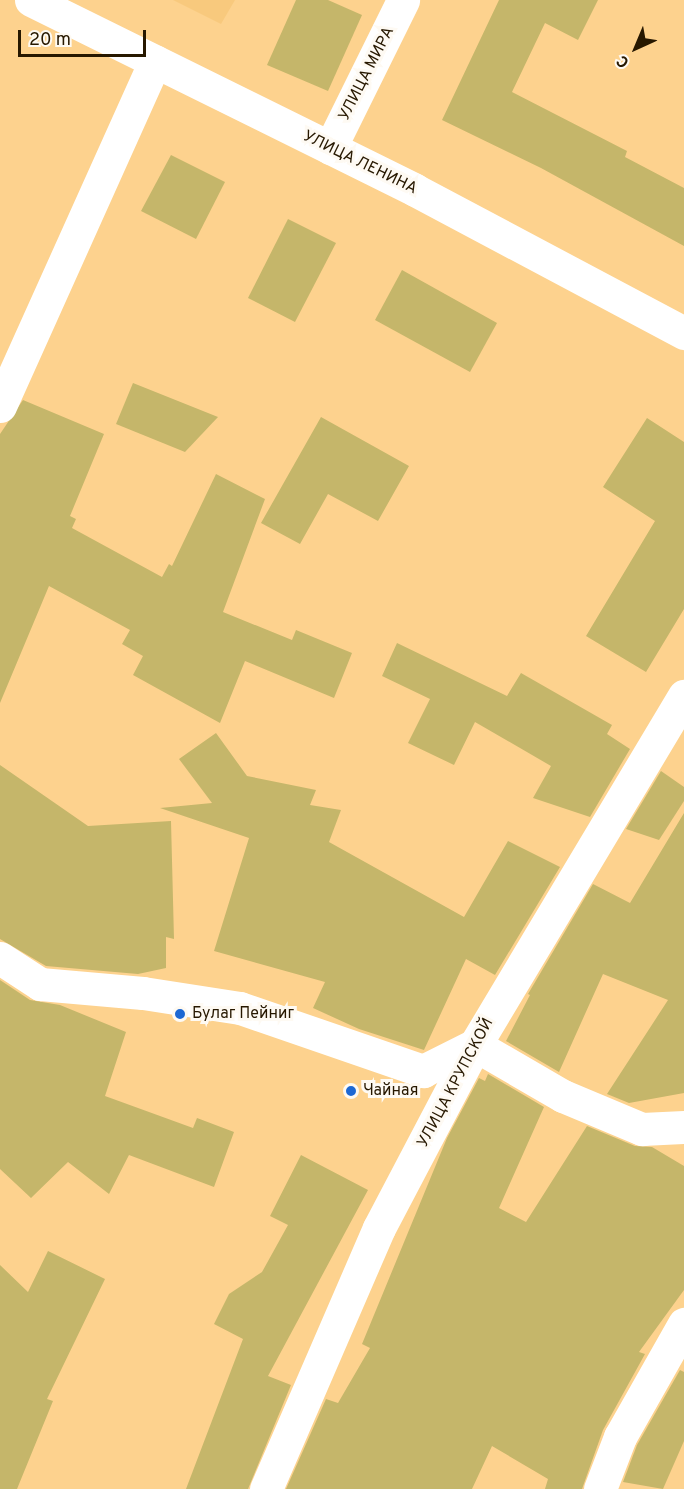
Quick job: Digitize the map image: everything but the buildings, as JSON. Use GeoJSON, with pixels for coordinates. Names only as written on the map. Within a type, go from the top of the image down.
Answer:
{"type":"FeatureCollection","features":[{"type":"Feature","properties":{"kind":"street","name":"УЛИЦА ЛЕНИНА"},"geometry":{"type":"LineString","coordinates":[[31,0],[330,148],[684,333]]}},
{"type":"Feature","properties":{"kind":"street","name":"УЛИЦА МИРА"},"geometry":{"type":"LineString","coordinates":[[330,148],[404,0]]}},
{"type":"Feature","properties":{"kind":"street"},"geometry":{"type":"LineString","coordinates":[[0,406],[154,61]]}},
{"type":"Feature","properties":{"kind":"street","name":"УЛИЦА КРУПСКОЙ"},"geometry":{"type":"LineString","coordinates":[[266,1489],[379,1228],[475,1045],[684,696]]}},
{"type":"Feature","properties":{"kind":"street"},"geometry":{"type":"LineString","coordinates":[[0,958],[40,984],[143,993],[240,1008],[423,1071],[475,1045],[563,1096],[642,1129],[684,1127]]}},
{"type":"Feature","properties":{"kind":"street"},"geometry":{"type":"LineString","coordinates":[[600,1489],[620,1437],[684,1324]]}},
{"type":"Feature","properties":{"kind":"shaded area"},"geometry":{"type":"Polygon","coordinates":[[[173,0],[235,0],[221,24],[173,0]]]}},
{"type":"Feature","properties":{"kind":"place","name":"Булаг Пейниг"},"geometry":{"type":"Point","coordinates":[180,1014]}},
{"type":"Feature","properties":{"kind":"place","name":"Чайная"},"geometry":{"type":"Point","coordinates":[351,1091]}}]}
